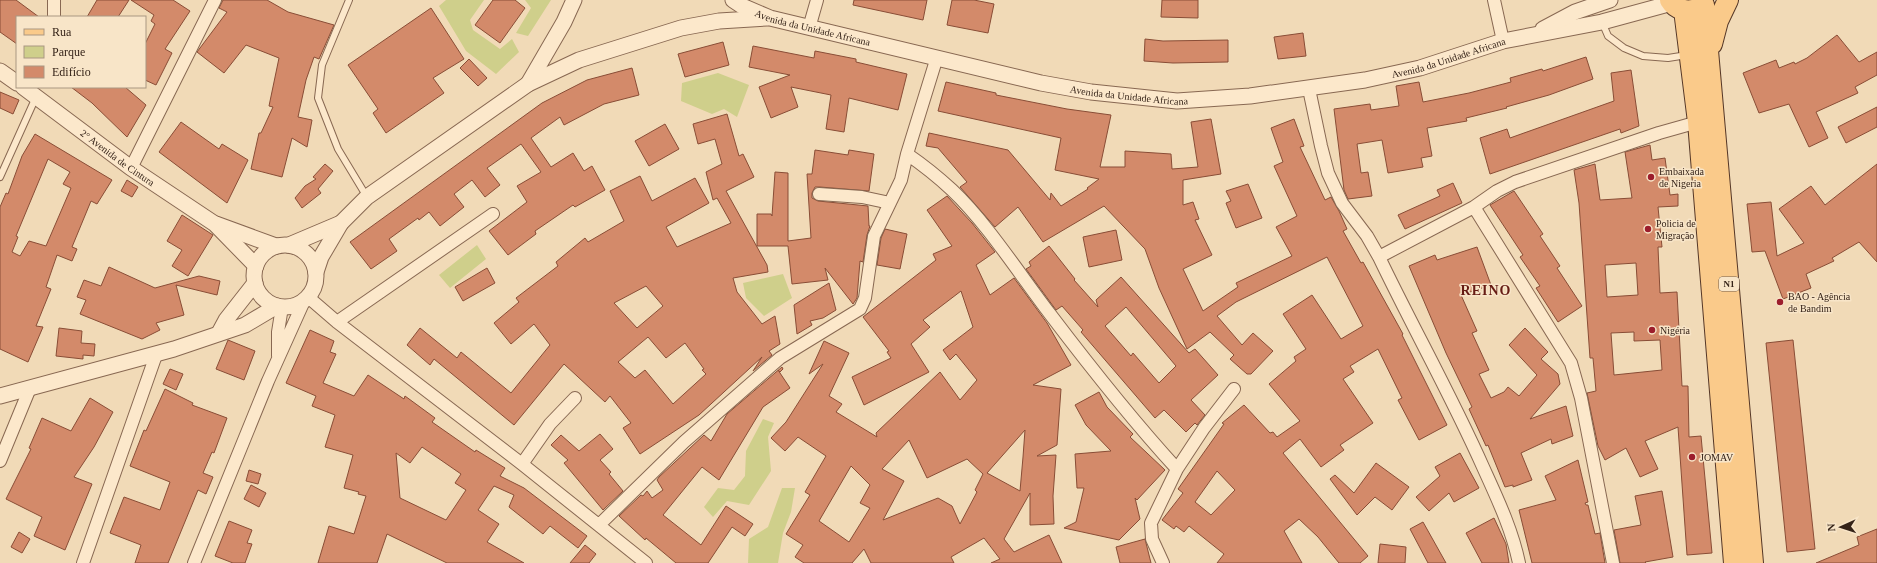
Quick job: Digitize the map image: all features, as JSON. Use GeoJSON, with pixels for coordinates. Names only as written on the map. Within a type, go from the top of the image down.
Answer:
{"type":"FeatureCollection","features":[{"type":"Feature","properties":{"kind":"main road"},"geometry":{"type":"LineString","coordinates":[[1709,52],[1718,21],[1728,0]]}},
{"type":"Feature","properties":{"kind":"main road"},"geometry":{"type":"LineString","coordinates":[[1676,5],[1692,11],[1706,2]]}},
{"type":"Feature","properties":{"kind":"main road","name":"N1"},"geometry":{"type":"LineString","coordinates":[[1706,2],[1753,563]]}},
{"type":"Feature","properties":{"kind":"main road","name":"N1"},"geometry":{"type":"LineString","coordinates":[[1676,5],[1690,54],[1698,122],[1734,563]]}},
{"type":"Feature","properties":{"kind":"street"},"geometry":{"type":"LineString","coordinates":[[54,0],[54,16]]}},
{"type":"Feature","properties":{"kind":"street"},"geometry":{"type":"LineString","coordinates":[[131,168],[215,0]]}},
{"type":"Feature","properties":{"kind":"street"},"geometry":{"type":"LineString","coordinates":[[528,84],[564,22],[574,0]]}},
{"type":"Feature","properties":{"kind":"street","name":"Avenida da Unidade Africana"},"geometry":{"type":"LineString","coordinates":[[733,0],[742,6],[770,18],[1041,83],[1092,92],[1177,101],[1250,96],[1365,80],[1420,68],[1503,41],[1602,22],[1676,5]]}},
{"type":"Feature","properties":{"kind":"street"},"geometry":{"type":"LineString","coordinates":[[809,28],[817,0]]}},
{"type":"Feature","properties":{"kind":"street"},"geometry":{"type":"LineString","coordinates":[[1494,0],[1503,41]]}},
{"type":"Feature","properties":{"kind":"street","name":"Avenida da Unidade Africana"},"geometry":{"type":"LineString","coordinates":[[1530,36],[1575,12],[1610,0]]}},
{"type":"Feature","properties":{"kind":"street"},"geometry":{"type":"LineString","coordinates":[[194,563],[278,359],[306,299],[315,285],[316,272],[321,257],[341,223],[367,197],[528,84],[579,60],[681,28],[719,21],[770,18]]}},
{"type":"Feature","properties":{"kind":"street"},"geometry":{"type":"LineString","coordinates":[[600,525],[684,442],[780,358],[860,309],[865,298],[874,236],[901,180],[907,154],[937,57]]}},
{"type":"Feature","properties":{"kind":"street"},"geometry":{"type":"LineString","coordinates":[[0,71],[16,82]]}},
{"type":"Feature","properties":{"kind":"street","name":"2° Avenida de Cintura"},"geometry":{"type":"LineString","coordinates":[[24,88],[131,168],[215,224]]}},
{"type":"Feature","properties":{"kind":"street"},"geometry":{"type":"LineString","coordinates":[[1309,89],[1320,146],[1328,173],[1342,203],[1367,236],[1379,257],[1407,315],[1462,420],[1505,516],[1518,563]]}},
{"type":"Feature","properties":{"kind":"street"},"geometry":{"type":"LineString","coordinates":[[1379,257],[1474,207],[1497,191],[1515,182],[1659,133],[1698,122]]}},
{"type":"Feature","properties":{"kind":"street"},"geometry":{"type":"LineString","coordinates":[[907,154],[929,170],[953,191],[980,222],[1139,427],[1177,469]]}},
{"type":"Feature","properties":{"kind":"street"},"geometry":{"type":"LineString","coordinates":[[819,194],[862,196],[890,203]]}},
{"type":"Feature","properties":{"kind":"street"},"geometry":{"type":"LineString","coordinates":[[1474,207],[1571,363],[1583,404],[1613,563]]}},
{"type":"Feature","properties":{"kind":"street"},"geometry":{"type":"LineString","coordinates":[[337,322],[493,214]]}},
{"type":"Feature","properties":{"kind":"street"},"geometry":{"type":"LineString","coordinates":[[306,299],[297,305],[279,306],[265,300],[255,283],[256,266],[263,253],[341,223]]}},
{"type":"Feature","properties":{"kind":"street"},"geometry":{"type":"LineString","coordinates":[[215,224],[304,251],[312,260],[316,272]]}},
{"type":"Feature","properties":{"kind":"street"},"geometry":{"type":"LineString","coordinates":[[215,224],[256,266]]}},
{"type":"Feature","properties":{"kind":"street"},"geometry":{"type":"LineString","coordinates":[[219,333],[226,320],[255,283]]}},
{"type":"Feature","properties":{"kind":"street"},"geometry":{"type":"LineString","coordinates":[[306,299],[522,464],[646,563]]}},
{"type":"Feature","properties":{"kind":"street"},"geometry":{"type":"LineString","coordinates":[[0,396],[156,355],[245,325],[279,306]]}},
{"type":"Feature","properties":{"kind":"street"},"geometry":{"type":"LineString","coordinates":[[278,359],[279,306]]}},
{"type":"Feature","properties":{"kind":"street"},"geometry":{"type":"LineString","coordinates":[[82,563],[156,355]]}},
{"type":"Feature","properties":{"kind":"street"},"geometry":{"type":"LineString","coordinates":[[0,461],[30,388]]}},
{"type":"Feature","properties":{"kind":"street"},"geometry":{"type":"LineString","coordinates":[[1163,563],[1152,539],[1151,523],[1177,469],[1204,428],[1234,389]]}},
{"type":"Feature","properties":{"kind":"street"},"geometry":{"type":"LineString","coordinates":[[522,464],[550,424],[575,398]]}},
{"type":"Feature","properties":{"kind":"lane"},"geometry":{"type":"LineString","coordinates":[[349,0],[322,65],[318,98],[338,149],[367,197]]}},
{"type":"Feature","properties":{"kind":"lane"},"geometry":{"type":"LineString","coordinates":[[1602,22],[1608,36],[1624,48],[1643,56],[1668,58],[1690,54]]}},
{"type":"Feature","properties":{"kind":"lane"},"geometry":{"type":"LineString","coordinates":[[0,177],[36,96]]}},
{"type":"Feature","properties":{"kind":"green space"},"geometry":{"type":"Polygon","coordinates":[[[446,0],[484,0],[470,20],[473,30],[500,49],[512,39],[519,52],[496,74],[466,51],[439,6],[446,0]]]}},
{"type":"Feature","properties":{"kind":"green space"},"geometry":{"type":"Polygon","coordinates":[[[525,0],[551,0],[528,36],[516,33],[531,8],[525,0]]]}},
{"type":"Feature","properties":{"kind":"green space"},"geometry":{"type":"Polygon","coordinates":[[[718,73],[749,85],[737,117],[724,109],[712,114],[681,101],[682,83],[718,73]]]}},
{"type":"Feature","properties":{"kind":"green space"},"geometry":{"type":"Polygon","coordinates":[[[477,245],[486,259],[450,288],[439,275],[477,245]]]}},
{"type":"Feature","properties":{"kind":"green space"},"geometry":{"type":"Polygon","coordinates":[[[783,274],[792,298],[764,316],[746,298],[743,283],[783,274]]]}},
{"type":"Feature","properties":{"kind":"green space"},"geometry":{"type":"Polygon","coordinates":[[[763,419],[774,423],[768,437],[771,471],[749,505],[727,501],[713,517],[704,507],[718,488],[734,490],[745,476],[746,451],[763,419]]]}},
{"type":"Feature","properties":{"kind":"green space"},"geometry":{"type":"Polygon","coordinates":[[[782,488],[795,488],[791,512],[783,533],[778,563],[748,563],[749,539],[768,527],[782,488]]]}},
{"type":"Feature","properties":{"kind":"building"},"geometry":{"type":"Polygon","coordinates":[[[0,0],[16,0],[38,16],[16,16],[16,43],[0,32],[0,0]]]}},
{"type":"Feature","properties":{"kind":"building"},"geometry":{"type":"Polygon","coordinates":[[[97,0],[129,0],[119,16],[88,16],[97,0]]]}},
{"type":"Feature","properties":{"kind":"building"},"geometry":{"type":"Polygon","coordinates":[[[131,0],[173,0],[190,11],[165,49],[172,53],[156,85],[146,80],[146,42],[155,24],[151,21],[154,15],[131,0]]]}},
{"type":"Feature","properties":{"kind":"building"},"geometry":{"type":"Polygon","coordinates":[[[223,0],[267,0],[288,12],[334,25],[319,59],[314,57],[306,80],[298,117],[312,120],[307,147],[292,138],[282,177],[251,169],[259,133],[261,133],[273,107],[269,106],[279,58],[246,45],[224,73],[197,52],[227,12],[219,8],[223,0]]]}},
{"type":"Feature","properties":{"kind":"building"},"geometry":{"type":"Polygon","coordinates":[[[493,0],[515,0],[525,8],[500,43],[475,25],[493,0]]]}},
{"type":"Feature","properties":{"kind":"building"},"geometry":{"type":"Polygon","coordinates":[[[854,0],[927,0],[923,20],[853,5],[854,0]]]}},
{"type":"Feature","properties":{"kind":"building"},"geometry":{"type":"Polygon","coordinates":[[[952,0],[974,0],[994,4],[988,33],[947,25],[952,0]]]}},
{"type":"Feature","properties":{"kind":"building"},"geometry":{"type":"Polygon","coordinates":[[[1162,0],[1198,0],[1198,18],[1161,17],[1162,0]]]}},
{"type":"Feature","properties":{"kind":"building"},"geometry":{"type":"Polygon","coordinates":[[[431,8],[464,59],[433,78],[444,93],[386,133],[373,113],[378,109],[348,65],[431,8]]]}},
{"type":"Feature","properties":{"kind":"building"},"geometry":{"type":"Polygon","coordinates":[[[1303,33],[1306,56],[1278,59],[1274,37],[1303,33]]]}},
{"type":"Feature","properties":{"kind":"building"},"geometry":{"type":"Polygon","coordinates":[[[1837,35],[1859,62],[1877,52],[1877,75],[1855,87],[1858,93],[1816,112],[1828,138],[1809,147],[1789,104],[1759,113],[1743,73],[1776,60],[1779,68],[1794,62],[1795,64],[1807,58],[1837,35]]]}},
{"type":"Feature","properties":{"kind":"building"},"geometry":{"type":"Polygon","coordinates":[[[1145,39],[1163,41],[1228,40],[1228,62],[1173,63],[1144,61],[1145,39]]]}},
{"type":"Feature","properties":{"kind":"building"},"geometry":{"type":"Polygon","coordinates":[[[723,42],[729,65],[685,77],[678,54],[723,42]]]}},
{"type":"Feature","properties":{"kind":"building"},"geometry":{"type":"Polygon","coordinates":[[[753,46],[814,58],[815,51],[856,59],[856,62],[907,74],[898,110],[849,98],[844,132],[826,129],[831,95],[791,87],[798,107],[771,118],[759,87],[790,75],[749,67],[753,46]]]}},
{"type":"Feature","properties":{"kind":"building"},"geometry":{"type":"Polygon","coordinates":[[[1586,57],[1593,79],[1549,95],[1506,107],[1507,108],[1466,118],[1467,121],[1427,128],[1432,156],[1421,158],[1423,167],[1388,173],[1382,140],[1357,144],[1361,173],[1368,172],[1372,196],[1348,199],[1344,190],[1334,109],[1370,104],[1371,110],[1399,106],[1396,86],[1419,82],[1423,102],[1469,93],[1511,82],[1510,78],[1542,69],[1543,71],[1586,57]]]}},
{"type":"Feature","properties":{"kind":"building"},"geometry":{"type":"Polygon","coordinates":[[[469,59],[487,78],[478,86],[460,68],[469,59]]]}},
{"type":"Feature","properties":{"kind":"building"},"geometry":{"type":"Polygon","coordinates":[[[632,68],[639,95],[604,104],[564,125],[560,117],[531,138],[551,167],[573,153],[584,171],[592,166],[605,190],[575,207],[573,205],[535,231],[536,234],[508,255],[489,231],[527,202],[517,186],[541,172],[521,144],[487,168],[500,185],[485,197],[472,180],[454,194],[464,207],[440,226],[429,212],[419,220],[418,218],[389,239],[397,251],[371,269],[350,242],[542,103],[587,80],[632,68]]]}},
{"type":"Feature","properties":{"kind":"building"},"geometry":{"type":"Polygon","coordinates":[[[1631,70],[1639,126],[1621,133],[1620,129],[1490,174],[1480,138],[1507,129],[1510,138],[1614,101],[1611,73],[1631,70]]]}},
{"type":"Feature","properties":{"kind":"building"},"geometry":{"type":"Polygon","coordinates":[[[946,82],[996,93],[996,95],[1067,109],[1111,115],[1100,167],[1125,167],[1125,151],[1171,154],[1172,169],[1198,167],[1191,122],[1211,119],[1221,174],[1183,180],[1183,205],[1193,202],[1199,219],[1195,220],[1212,255],[1183,269],[1203,311],[1238,287],[1236,283],[1292,256],[1276,227],[1297,216],[1274,166],[1283,162],[1271,128],[1294,119],[1304,146],[1300,147],[1325,200],[1331,197],[1339,211],[1347,229],[1343,231],[1361,263],[1363,262],[1403,334],[1402,335],[1447,425],[1419,440],[1398,400],[1402,398],[1378,349],[1350,366],[1354,372],[1343,379],[1373,423],[1340,445],[1344,450],[1321,467],[1300,439],[1283,453],[1368,556],[1360,563],[1339,563],[1318,537],[1299,519],[1284,531],[1302,563],[1217,563],[1224,554],[1189,526],[1184,532],[1176,526],[1174,529],[1162,520],[1183,493],[1178,489],[1224,424],[1222,423],[1244,405],[1270,433],[1273,432],[1277,437],[1300,421],[1269,384],[1296,361],[1294,357],[1306,349],[1283,314],[1312,295],[1341,339],[1363,326],[1327,257],[1236,302],[1217,316],[1242,345],[1253,333],[1273,351],[1251,374],[1247,374],[1230,359],[1234,355],[1210,332],[1187,349],[1159,288],[1145,249],[1104,206],[1043,242],[1018,207],[995,227],[960,187],[967,182],[938,148],[926,146],[929,133],[1008,150],[1050,200],[1051,193],[1061,206],[1088,189],[1087,188],[1099,179],[1055,170],[1061,138],[938,111],[946,82]],[[1217,471],[1195,502],[1211,515],[1235,490],[1217,471]]]}},
{"type":"Feature","properties":{"kind":"building"},"geometry":{"type":"Polygon","coordinates":[[[72,88],[126,88],[146,105],[127,137],[92,103],[72,88]]]}},
{"type":"Feature","properties":{"kind":"building"},"geometry":{"type":"Polygon","coordinates":[[[0,92],[19,100],[13,114],[0,108],[0,92]]]}},
{"type":"Feature","properties":{"kind":"building"},"geometry":{"type":"Polygon","coordinates":[[[1877,107],[1877,127],[1846,143],[1838,127],[1877,107]]]}},
{"type":"Feature","properties":{"kind":"building"},"geometry":{"type":"Polygon","coordinates":[[[727,114],[739,156],[743,154],[754,177],[726,191],[767,265],[768,272],[733,278],[737,292],[762,324],[775,316],[780,344],[769,351],[772,355],[753,371],[762,357],[699,415],[640,454],[623,428],[631,423],[610,396],[605,402],[564,364],[514,425],[434,359],[430,365],[407,345],[420,328],[457,358],[461,352],[511,393],[550,345],[534,324],[511,344],[494,323],[519,302],[516,298],[558,266],[556,262],[585,238],[588,242],[624,221],[610,191],[640,176],[652,201],[695,178],[709,203],[666,227],[677,247],[731,223],[717,198],[713,200],[706,172],[722,164],[715,139],[698,144],[693,124],[727,114]],[[646,286],[614,303],[637,328],[663,306],[646,286]],[[648,337],[618,362],[635,378],[645,370],[673,404],[706,374],[685,343],[666,358],[648,337]]]}},
{"type":"Feature","properties":{"kind":"building"},"geometry":{"type":"Polygon","coordinates":[[[181,122],[219,149],[222,144],[248,160],[227,203],[159,152],[181,122]]]}},
{"type":"Feature","properties":{"kind":"building"},"geometry":{"type":"Polygon","coordinates":[[[665,124],[679,149],[649,166],[635,141],[665,124]]]}},
{"type":"Feature","properties":{"kind":"building"},"geometry":{"type":"Polygon","coordinates":[[[35,134],[112,180],[97,204],[91,201],[72,247],[77,249],[72,261],[57,255],[46,287],[51,289],[36,326],[43,327],[28,362],[0,349],[0,207],[6,193],[8,194],[22,156],[35,134]],[[48,159],[16,236],[18,237],[12,252],[20,256],[29,241],[46,246],[71,188],[63,184],[70,172],[48,159]]]}},
{"type":"Feature","properties":{"kind":"building"},"geometry":{"type":"Polygon","coordinates":[[[1650,145],[1652,160],[1665,158],[1670,195],[1678,194],[1678,206],[1658,207],[1662,247],[1658,247],[1660,293],[1677,292],[1682,386],[1688,386],[1689,437],[1701,436],[1712,553],[1687,555],[1678,427],[1645,441],[1658,469],[1640,477],[1626,448],[1605,460],[1598,446],[1587,393],[1596,391],[1593,358],[1590,358],[1579,203],[1574,170],[1595,164],[1600,200],[1632,198],[1625,152],[1650,145]],[[1636,263],[1605,265],[1607,297],[1638,295],[1636,263]],[[1634,332],[1611,333],[1614,375],[1662,370],[1660,340],[1634,341],[1634,332]]]}},
{"type":"Feature","properties":{"kind":"building"},"geometry":{"type":"Polygon","coordinates":[[[815,150],[848,155],[849,150],[874,154],[869,191],[815,187],[812,193],[812,198],[818,201],[868,206],[870,226],[867,235],[863,262],[860,261],[857,298],[853,304],[825,268],[828,280],[792,284],[788,246],[757,246],[757,214],[771,214],[772,216],[775,172],[788,173],[788,241],[811,238],[807,174],[812,174],[815,150]]]}},
{"type":"Feature","properties":{"kind":"building"},"geometry":{"type":"Polygon","coordinates":[[[325,164],[333,171],[318,189],[321,193],[302,208],[295,198],[305,186],[316,179],[313,177],[325,164]]]}},
{"type":"Feature","properties":{"kind":"building"},"geometry":{"type":"Polygon","coordinates":[[[1877,164],[1877,262],[1859,242],[1832,258],[1834,261],[1806,274],[1811,288],[1783,299],[1765,251],[1752,252],[1747,204],[1771,202],[1777,256],[1804,243],[1779,209],[1811,186],[1825,205],[1877,164]]]}},
{"type":"Feature","properties":{"kind":"building"},"geometry":{"type":"Polygon","coordinates":[[[127,180],[138,187],[132,197],[121,191],[127,180]]]}},
{"type":"Feature","properties":{"kind":"building"},"geometry":{"type":"Polygon","coordinates":[[[1453,183],[1462,203],[1405,229],[1398,215],[1440,196],[1437,190],[1453,183]]]}},
{"type":"Feature","properties":{"kind":"building"},"geometry":{"type":"Polygon","coordinates":[[[1248,184],[1262,218],[1236,228],[1226,203],[1231,201],[1226,191],[1248,184]]]}},
{"type":"Feature","properties":{"kind":"building"},"geometry":{"type":"Polygon","coordinates":[[[1514,191],[1543,234],[1540,236],[1560,266],[1557,268],[1582,306],[1558,322],[1536,288],[1540,286],[1520,257],[1523,255],[1490,205],[1514,191]]]}},
{"type":"Feature","properties":{"kind":"building"},"geometry":{"type":"Polygon","coordinates":[[[947,196],[972,223],[995,252],[976,265],[990,295],[1014,278],[1047,323],[1071,365],[1033,385],[1061,389],[1057,445],[1037,456],[1056,455],[1053,496],[1054,524],[1030,525],[1030,493],[1004,539],[1014,552],[1049,535],[1062,563],[991,563],[1000,559],[984,538],[951,557],[954,563],[871,563],[864,549],[852,563],[804,563],[795,557],[803,545],[786,534],[810,495],[805,492],[826,456],[798,437],[785,451],[771,438],[786,422],[823,364],[809,374],[824,341],[849,353],[829,396],[842,404],[836,412],[877,437],[876,433],[940,372],[960,400],[977,380],[956,354],[950,360],[943,350],[973,327],[961,291],[923,320],[930,327],[911,344],[929,372],[864,405],[852,377],[891,358],[887,352],[889,351],[863,317],[936,260],[933,254],[952,246],[927,210],[947,196]],[[1025,430],[987,473],[1020,491],[1023,457],[1025,430]],[[909,440],[882,469],[904,481],[883,520],[938,498],[952,506],[960,524],[977,492],[975,490],[983,474],[967,459],[927,478],[909,440]],[[851,466],[819,521],[849,542],[870,508],[860,503],[870,485],[851,466]]]}},
{"type":"Feature","properties":{"kind":"building"},"geometry":{"type":"Polygon","coordinates":[[[182,215],[213,235],[188,276],[172,266],[182,250],[167,241],[182,215]]]}},
{"type":"Feature","properties":{"kind":"building"},"geometry":{"type":"Polygon","coordinates":[[[885,229],[907,234],[900,269],[877,265],[881,238],[885,229]]]}},
{"type":"Feature","properties":{"kind":"building"},"geometry":{"type":"Polygon","coordinates":[[[1116,230],[1122,260],[1089,267],[1083,237],[1116,230]]]}},
{"type":"Feature","properties":{"kind":"building"},"geometry":{"type":"Polygon","coordinates":[[[1049,246],[1075,279],[1074,280],[1098,307],[1096,300],[1121,277],[1189,353],[1195,349],[1218,375],[1191,400],[1205,415],[1197,425],[1195,423],[1186,432],[1164,410],[1155,418],[1081,332],[1083,330],[1062,306],[1056,310],[1026,269],[1031,266],[1029,262],[1049,246]],[[1126,307],[1105,326],[1131,356],[1133,353],[1159,383],[1176,366],[1126,307]]]}},
{"type":"Feature","properties":{"kind":"building"},"geometry":{"type":"Polygon","coordinates":[[[1477,247],[1491,285],[1461,295],[1477,331],[1472,333],[1489,370],[1479,374],[1491,398],[1504,392],[1508,387],[1519,396],[1537,375],[1509,345],[1525,328],[1548,352],[1541,359],[1558,374],[1560,384],[1530,419],[1566,406],[1573,436],[1552,444],[1551,439],[1521,453],[1532,480],[1513,487],[1513,485],[1505,487],[1488,445],[1486,446],[1469,409],[1472,407],[1446,353],[1409,266],[1435,255],[1437,260],[1477,247]]]}},
{"type":"Feature","properties":{"kind":"building"},"geometry":{"type":"Polygon","coordinates":[[[109,267],[155,288],[199,276],[220,281],[217,295],[176,285],[184,315],[156,323],[160,330],[142,339],[80,314],[86,300],[77,297],[84,280],[101,286],[109,267]]]}},
{"type":"Feature","properties":{"kind":"building"},"geometry":{"type":"Polygon","coordinates":[[[487,268],[495,283],[463,301],[455,287],[487,268]]]}},
{"type":"Feature","properties":{"kind":"building"},"geometry":{"type":"Polygon","coordinates":[[[829,283],[836,310],[823,318],[810,321],[812,325],[797,334],[794,305],[829,283]]]}},
{"type":"Feature","properties":{"kind":"building"},"geometry":{"type":"Polygon","coordinates":[[[59,328],[82,331],[81,343],[95,344],[94,356],[83,355],[83,359],[56,356],[59,328]]]}},
{"type":"Feature","properties":{"kind":"building"},"geometry":{"type":"Polygon","coordinates":[[[310,330],[334,341],[330,352],[336,354],[323,383],[354,396],[368,375],[404,399],[405,396],[435,418],[432,422],[475,452],[476,450],[505,468],[500,476],[524,488],[587,536],[578,548],[550,526],[543,534],[509,507],[514,495],[494,486],[478,510],[499,524],[487,542],[524,563],[447,563],[387,534],[377,563],[318,563],[329,526],[354,534],[366,496],[358,494],[359,492],[344,488],[353,455],[325,447],[335,415],[312,406],[316,396],[286,383],[310,330]],[[422,447],[410,463],[396,453],[400,498],[446,520],[466,490],[455,483],[461,474],[422,447]]]}},
{"type":"Feature","properties":{"kind":"building"},"geometry":{"type":"Polygon","coordinates":[[[228,340],[255,351],[244,380],[216,369],[228,340]]]}},
{"type":"Feature","properties":{"kind":"building"},"geometry":{"type":"Polygon","coordinates":[[[1793,340],[1815,549],[1787,552],[1766,343],[1793,340]]]}},
{"type":"Feature","properties":{"kind":"building"},"geometry":{"type":"Polygon","coordinates":[[[782,367],[783,369],[780,372],[778,370],[782,367]]]}},
{"type":"Feature","properties":{"kind":"building"},"geometry":{"type":"Polygon","coordinates":[[[170,369],[183,374],[176,390],[163,384],[170,369]]]}},
{"type":"Feature","properties":{"kind":"building"},"geometry":{"type":"Polygon","coordinates":[[[778,370],[790,388],[763,407],[719,480],[702,467],[663,515],[701,545],[726,506],[753,524],[745,536],[732,527],[708,563],[676,563],[646,538],[645,540],[619,516],[647,491],[652,498],[663,490],[657,480],[659,477],[704,435],[711,441],[727,414],[778,370]]]}},
{"type":"Feature","properties":{"kind":"building"},"geometry":{"type":"Polygon","coordinates":[[[165,389],[193,403],[192,405],[227,418],[214,453],[212,452],[203,473],[213,477],[206,494],[198,490],[168,563],[135,563],[141,545],[110,533],[124,497],[160,510],[170,482],[130,466],[144,430],[146,431],[165,389]]]}},
{"type":"Feature","properties":{"kind":"building"},"geometry":{"type":"Polygon","coordinates":[[[1099,392],[1107,407],[1133,434],[1130,437],[1165,470],[1137,500],[1135,498],[1140,519],[1119,540],[1064,528],[1076,522],[1084,488],[1077,488],[1075,454],[1111,451],[1086,425],[1075,405],[1099,392]]]}},
{"type":"Feature","properties":{"kind":"building"},"geometry":{"type":"Polygon","coordinates":[[[90,398],[113,412],[94,447],[74,477],[92,484],[65,550],[34,536],[42,517],[6,499],[31,449],[29,448],[42,418],[71,431],[90,398]]]}},
{"type":"Feature","properties":{"kind":"building"},"geometry":{"type":"Polygon","coordinates":[[[600,434],[613,449],[600,460],[611,472],[609,474],[623,491],[603,510],[564,463],[568,460],[551,445],[561,435],[579,451],[600,434]]]}},
{"type":"Feature","properties":{"kind":"building"},"geometry":{"type":"Polygon","coordinates":[[[1460,453],[1479,488],[1454,502],[1449,493],[1429,511],[1416,497],[1440,476],[1435,467],[1460,453]]]}},
{"type":"Feature","properties":{"kind":"building"},"geometry":{"type":"Polygon","coordinates":[[[1578,460],[1588,502],[1585,503],[1588,505],[1595,534],[1600,533],[1605,563],[1532,563],[1519,510],[1556,500],[1545,476],[1578,460]]]}},
{"type":"Feature","properties":{"kind":"building"},"geometry":{"type":"Polygon","coordinates":[[[1376,463],[1409,487],[1392,510],[1375,497],[1357,515],[1330,479],[1335,475],[1354,493],[1376,463]]]}},
{"type":"Feature","properties":{"kind":"building"},"geometry":{"type":"Polygon","coordinates":[[[249,470],[261,474],[258,484],[246,481],[249,470]]]}},
{"type":"Feature","properties":{"kind":"building"},"geometry":{"type":"Polygon","coordinates":[[[251,485],[266,493],[259,507],[244,499],[251,485]]]}},
{"type":"Feature","properties":{"kind":"building"},"geometry":{"type":"Polygon","coordinates":[[[1662,491],[1673,557],[1645,562],[1646,563],[1620,563],[1614,530],[1641,525],[1635,496],[1662,491]]]}},
{"type":"Feature","properties":{"kind":"building"},"geometry":{"type":"Polygon","coordinates":[[[1494,518],[1506,544],[1509,563],[1482,563],[1466,533],[1494,518]]]}},
{"type":"Feature","properties":{"kind":"building"},"geometry":{"type":"Polygon","coordinates":[[[229,521],[252,530],[247,543],[252,544],[245,563],[233,563],[215,556],[229,521]]]}},
{"type":"Feature","properties":{"kind":"building"},"geometry":{"type":"Polygon","coordinates":[[[1423,522],[1446,563],[1428,563],[1410,529],[1423,522]]]}},
{"type":"Feature","properties":{"kind":"building"},"geometry":{"type":"Polygon","coordinates":[[[1877,529],[1877,563],[1816,563],[1859,545],[1857,537],[1877,529]]]}},
{"type":"Feature","properties":{"kind":"building"},"geometry":{"type":"Polygon","coordinates":[[[19,532],[30,539],[22,553],[11,547],[19,532]]]}},
{"type":"Feature","properties":{"kind":"building"},"geometry":{"type":"Polygon","coordinates":[[[1145,539],[1151,563],[1120,563],[1116,547],[1145,539]]]}},
{"type":"Feature","properties":{"kind":"building"},"geometry":{"type":"Polygon","coordinates":[[[1380,544],[1406,547],[1405,563],[1378,563],[1380,544]]]}},
{"type":"Feature","properties":{"kind":"building"},"geometry":{"type":"Polygon","coordinates":[[[585,545],[596,554],[589,563],[570,563],[585,545]]]}},
{"type":"Feature","properties":{"kind":"place","name":"Embaixada de Nigeria"},"geometry":{"type":"Point","coordinates":[1651,177]}},
{"type":"Feature","properties":{"kind":"place","name":"Policia de Migração"},"geometry":{"type":"Point","coordinates":[1648,229]}},
{"type":"Feature","properties":{"kind":"place","name":"BAO - Agência de Bandim"},"geometry":{"type":"Point","coordinates":[1780,302]}},
{"type":"Feature","properties":{"kind":"place","name":"Nigéria"},"geometry":{"type":"Point","coordinates":[1652,330]}},
{"type":"Feature","properties":{"kind":"place","name":"JOMAV"},"geometry":{"type":"Point","coordinates":[1692,457]}},
{"type":"Feature","properties":{"kind":"district","name":"REINO"},"geometry":{"type":"Point","coordinates":[1486,290]}}]}
